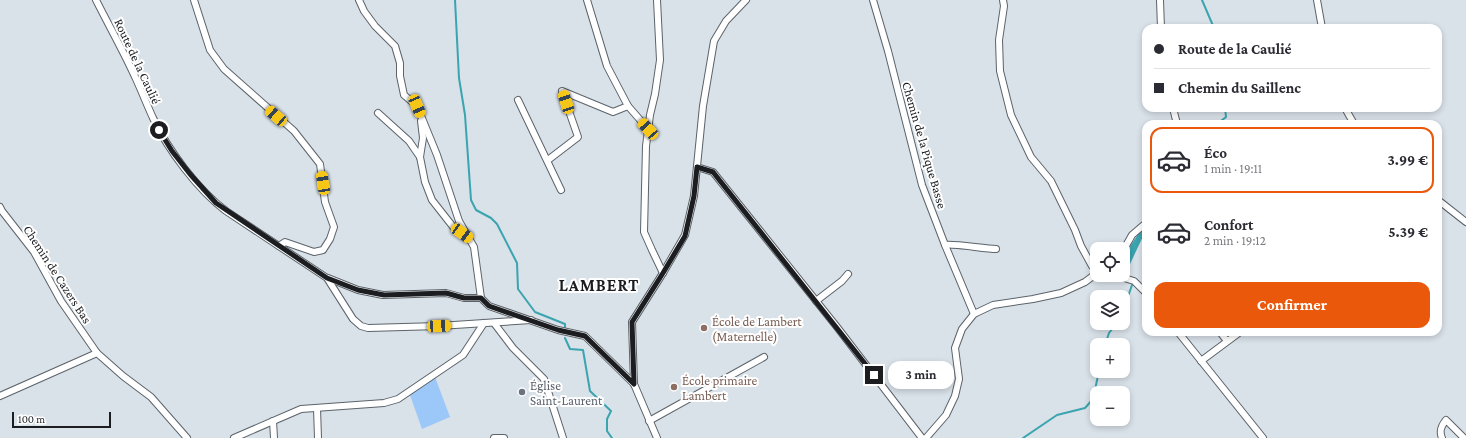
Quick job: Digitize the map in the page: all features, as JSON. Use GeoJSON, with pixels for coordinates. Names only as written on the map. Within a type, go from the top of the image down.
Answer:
{"type":"FeatureCollection","features":[{"type":"Feature","properties":{"kind":"street","name":"Route de la Caulié"},"geometry":{"type":"LineString","coordinates":[[96,0],[136,79],[153,119],[172,151],[190,174],[216,203],[327,278],[360,326],[368,328],[531,320]]}},
{"type":"Feature","properties":{"kind":"street"},"geometry":{"type":"LineString","coordinates":[[194,0],[210,50],[224,69],[294,131],[320,164],[325,202],[334,227],[330,239],[323,250],[314,252],[285,242],[279,246]]}},
{"type":"Feature","properties":{"kind":"street"},"geometry":{"type":"LineString","coordinates":[[359,0],[364,11],[375,26],[394,46],[400,62],[400,76],[404,95],[417,106],[437,155],[459,221],[474,247],[481,298],[489,306],[558,330],[585,336],[634,384]]}},
{"type":"Feature","properties":{"kind":"street"},"geometry":{"type":"LineString","coordinates":[[587,0],[608,66],[628,106],[648,129]]}},
{"type":"Feature","properties":{"kind":"street"},"geometry":{"type":"LineString","coordinates":[[658,0],[660,60],[646,146],[644,232],[663,273]]}},
{"type":"Feature","properties":{"kind":"street"},"geometry":{"type":"LineString","coordinates":[[657,438],[634,384],[632,322],[685,236],[694,196],[703,106],[710,57],[714,41],[726,21],[746,0]]}},
{"type":"Feature","properties":{"kind":"street","name":"Chemin de la Pique Basse"},"geometry":{"type":"LineString","coordinates":[[873,0],[888,51],[922,185],[974,314]]}},
{"type":"Feature","properties":{"kind":"street"},"geometry":{"type":"LineString","coordinates":[[1002,0],[1004,6],[999,40],[1000,71],[1011,114],[1031,157],[1051,181],[1090,262]]}},
{"type":"Feature","properties":{"kind":"street"},"geometry":{"type":"LineString","coordinates":[[1160,0],[1161,24]]}},
{"type":"Feature","properties":{"kind":"street"},"geometry":{"type":"LineString","coordinates":[[1317,0],[1321,24]]}},
{"type":"Feature","properties":{"kind":"street"},"geometry":{"type":"LineString","coordinates":[[548,160],[578,137],[562,90],[613,112],[628,106]]}},
{"type":"Feature","properties":{"kind":"street"},"geometry":{"type":"LineString","coordinates":[[518,100],[548,160],[561,190]]}},
{"type":"Feature","properties":{"kind":"street"},"geometry":{"type":"LineString","coordinates":[[378,113],[409,141],[420,157]]}},
{"type":"Feature","properties":{"kind":"street"},"geometry":{"type":"LineString","coordinates":[[420,115],[423,138],[420,157],[425,182],[432,200],[454,228],[469,238]]}},
{"type":"Feature","properties":{"kind":"street"},"geometry":{"type":"LineString","coordinates":[[697,167],[713,172],[916,428],[922,438]]}},
{"type":"Feature","properties":{"kind":"street"},"geometry":{"type":"LineString","coordinates":[[1442,203],[1466,222]]}},
{"type":"Feature","properties":{"kind":"street","name":"Chemin de Cazers Bas"},"geometry":{"type":"LineString","coordinates":[[0,207],[34,252],[62,301],[97,353],[122,376],[151,397],[186,438]]}},
{"type":"Feature","properties":{"kind":"street"},"geometry":{"type":"LineString","coordinates":[[1128,242],[1132,235],[1142,226]]}},
{"type":"Feature","properties":{"kind":"street"},"geometry":{"type":"LineString","coordinates":[[945,245],[949,244],[996,249]]}},
{"type":"Feature","properties":{"kind":"street"},"geometry":{"type":"LineString","coordinates":[[816,301],[842,281],[848,274]]}},
{"type":"Feature","properties":{"kind":"street"},"geometry":{"type":"LineString","coordinates":[[327,278],[358,290],[384,295],[446,293],[464,298],[481,298]]}},
{"type":"Feature","properties":{"kind":"street"},"geometry":{"type":"LineString","coordinates":[[926,438],[946,415],[955,396],[959,379],[955,348],[962,329],[974,314],[993,305],[1061,293],[1090,278]]}},
{"type":"Feature","properties":{"kind":"street"},"geometry":{"type":"LineString","coordinates":[[1130,280],[1134,281],[1142,289]]}},
{"type":"Feature","properties":{"kind":"street"},"geometry":{"type":"LineString","coordinates":[[494,322],[513,348],[544,379],[563,438]]}},
{"type":"Feature","properties":{"kind":"street"},"geometry":{"type":"LineString","coordinates":[[234,438],[301,409],[384,403],[398,399],[463,355],[484,323]]}},
{"type":"Feature","properties":{"kind":"street"},"geometry":{"type":"LineString","coordinates":[[1181,336],[1263,438]]}},
{"type":"Feature","properties":{"kind":"street"},"geometry":{"type":"LineString","coordinates":[[1223,336],[1227,341]]}},
{"type":"Feature","properties":{"kind":"street"},"geometry":{"type":"LineString","coordinates":[[1201,361],[1234,336]]}},
{"type":"Feature","properties":{"kind":"street"},"geometry":{"type":"LineString","coordinates":[[0,396],[97,353]]}},
{"type":"Feature","properties":{"kind":"street"},"geometry":{"type":"LineString","coordinates":[[649,421],[764,357]]}},
{"type":"Feature","properties":{"kind":"street"},"geometry":{"type":"LineString","coordinates":[[317,408],[318,438]]}},
{"type":"Feature","properties":{"kind":"street"},"geometry":{"type":"LineString","coordinates":[[1442,438],[1440,433],[1441,426],[1446,420],[1464,438]]}},
{"type":"Feature","properties":{"kind":"street"},"geometry":{"type":"LineString","coordinates":[[273,421],[274,438]]}},
{"type":"Feature","properties":{"kind":"street"},"geometry":{"type":"LineString","coordinates":[[494,438],[504,438]]}},
{"type":"Feature","properties":{"kind":"shaded area"},"geometry":{"type":"Polygon","coordinates":[[[1142,229],[1142,238],[1130,264],[1130,247],[1142,229]]]}},
{"type":"Feature","properties":{"kind":"shaded area"},"geometry":{"type":"Polygon","coordinates":[[[435,377],[450,417],[422,429],[410,395],[435,377]]]}},
{"type":"Feature","properties":{"kind":"waterway"},"geometry":{"type":"LineString","coordinates":[[455,0],[459,78],[465,115],[471,200],[476,210],[491,218],[497,224],[517,263],[518,289],[535,312],[565,324],[565,328]]}},
{"type":"Feature","properties":{"kind":"waterway"},"geometry":{"type":"LineString","coordinates":[[1202,0],[1212,24]]}},
{"type":"Feature","properties":{"kind":"waterway"},"geometry":{"type":"LineString","coordinates":[[1222,120],[1226,117],[1225,112]]}},
{"type":"Feature","properties":{"kind":"waterway"},"geometry":{"type":"LineString","coordinates":[[1130,291],[1132,285]]}},
{"type":"Feature","properties":{"kind":"waterway"},"geometry":{"type":"LineString","coordinates":[[1107,338],[1111,330]]}},
{"type":"Feature","properties":{"kind":"waterway"},"geometry":{"type":"LineString","coordinates":[[565,338],[570,349],[583,350],[590,391],[611,411],[607,419],[607,431],[612,438]]}},
{"type":"Feature","properties":{"kind":"waterway"},"geometry":{"type":"LineString","coordinates":[[1023,438],[1057,415],[1085,408],[1093,399],[1098,378]]}},
{"type":"Feature","properties":{"kind":"place","name":"École de Lambert (Maternelle)"},"geometry":{"type":"Point","coordinates":[704,328]}},
{"type":"Feature","properties":{"kind":"place","name":"École primaire Lambert"},"geometry":{"type":"Point","coordinates":[674,387]}},
{"type":"Feature","properties":{"kind":"place","name":"Église Saint-Laurent"},"geometry":{"type":"Point","coordinates":[522,392]}},
{"type":"Feature","properties":{"kind":"district","name":"LAMBERT"},"geometry":{"type":"Point","coordinates":[599,285]}},
{"type":"Feature","properties":{"kind":"route"},"geometry":{"type":"LineString","coordinates":[[159,130],[172,151],[216,203],[327,278],[358,290],[384,295],[446,293],[464,298],[481,298],[489,306],[558,330],[585,336],[634,384],[632,322],[685,236],[694,196],[697,167],[713,172],[874,375]]}}]}
